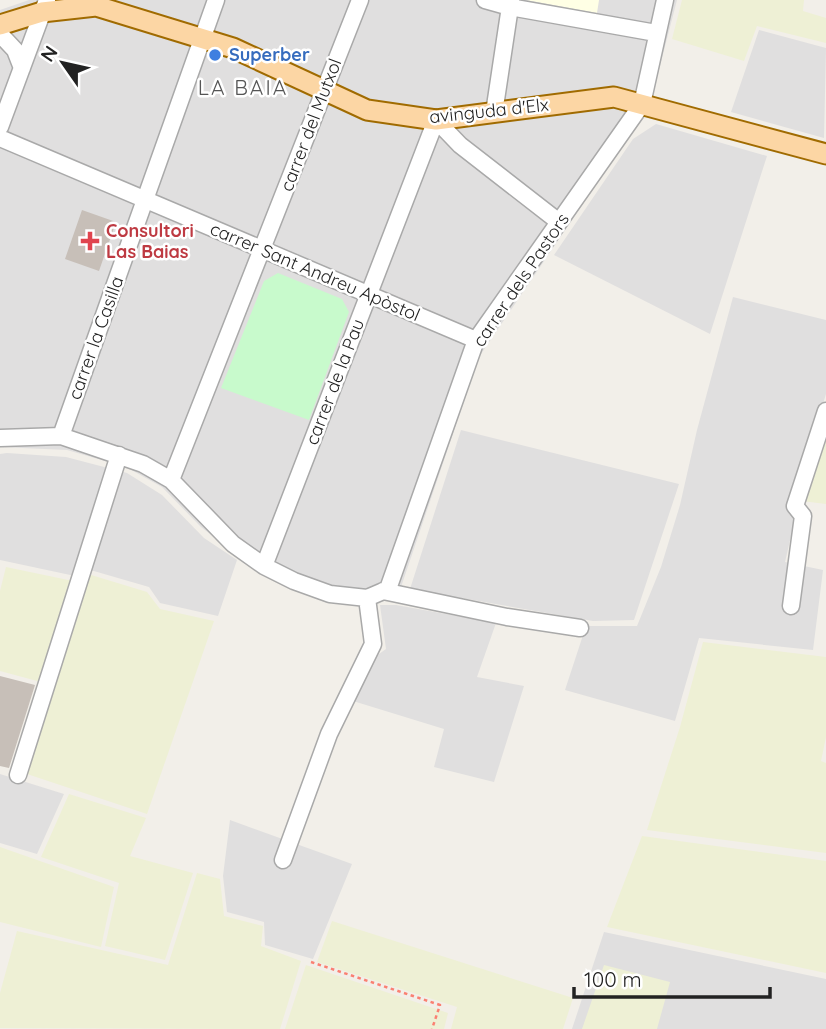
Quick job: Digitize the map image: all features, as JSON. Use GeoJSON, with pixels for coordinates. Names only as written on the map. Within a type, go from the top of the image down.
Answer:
{"type":"FeatureCollection","features":[{"type":"Feature","properties":{"kind":"main road","name":"avinguda d'Elx"},"geometry":{"type":"LineString","coordinates":[[0,25],[45,6],[90,3],[233,48],[367,110],[436,120],[614,97],[826,153]]}},
{"type":"Feature","properties":{"kind":"street","name":"carrer la Casilla"},"geometry":{"type":"LineString","coordinates":[[61,436],[216,0]]}},
{"type":"Feature","properties":{"kind":"street","name":"carrer del Mutxol"},"geometry":{"type":"LineString","coordinates":[[171,480],[360,0]]}},
{"type":"Feature","properties":{"kind":"street"},"geometry":{"type":"LineString","coordinates":[[485,0],[656,33]]}},
{"type":"Feature","properties":{"kind":"street"},"geometry":{"type":"LineString","coordinates":[[642,104],[665,0]]}},
{"type":"Feature","properties":{"kind":"street"},"geometry":{"type":"LineString","coordinates":[[494,113],[511,4]]}},
{"type":"Feature","properties":{"kind":"street"},"geometry":{"type":"LineString","coordinates":[[0,127],[45,6]]}},
{"type":"Feature","properties":{"kind":"street"},"geometry":{"type":"LineString","coordinates":[[0,34],[15,50],[22,68]]}},
{"type":"Feature","properties":{"kind":"street","name":"carrer dels Pastors"},"geometry":{"type":"LineString","coordinates":[[385,590],[476,340],[642,104]]}},
{"type":"Feature","properties":{"kind":"street"},"geometry":{"type":"LineString","coordinates":[[436,120],[460,145],[559,222]]}},
{"type":"Feature","properties":{"kind":"street","name":"carrer de la Pau"},"geometry":{"type":"LineString","coordinates":[[264,565],[436,120]]}},
{"type":"Feature","properties":{"kind":"street","name":"carrer Sant Andreu Apòstol"},"geometry":{"type":"LineString","coordinates":[[0,138],[476,340]]}},
{"type":"Feature","properties":{"kind":"street"},"geometry":{"type":"LineString","coordinates":[[791,606],[803,516],[795,506],[826,411]]}},
{"type":"Feature","properties":{"kind":"street"},"geometry":{"type":"LineString","coordinates":[[0,438],[61,436],[143,464],[171,480],[233,544],[294,581],[330,594],[367,597],[385,590],[507,617],[580,628]]}},
{"type":"Feature","properties":{"kind":"street"},"geometry":{"type":"LineString","coordinates":[[18,775],[119,455]]}},
{"type":"Feature","properties":{"kind":"street"},"geometry":{"type":"LineString","coordinates":[[283,860],[329,734],[373,644],[367,597]]}},
{"type":"Feature","properties":{"kind":"path"},"geometry":{"type":"LineString","coordinates":[[311,962],[440,1005],[432,1029]]}},
{"type":"Feature","properties":{"kind":"shaded area"},"geometry":{"type":"Polygon","coordinates":[[[29,0],[677,0],[654,89],[631,133],[479,357],[401,587],[362,605],[320,599],[261,573],[201,527],[162,487],[126,467],[67,450],[0,447],[0,10],[29,0]]]}},
{"type":"Feature","properties":{"kind":"shaded area"},"geometry":{"type":"Polygon","coordinates":[[[526,0],[599,0],[597,13],[526,0]]]}},
{"type":"Feature","properties":{"kind":"shaded area"},"geometry":{"type":"Polygon","coordinates":[[[682,0],[804,0],[803,11],[826,18],[826,43],[757,26],[744,61],[672,39],[682,0]]]}},
{"type":"Feature","properties":{"kind":"shaded area"},"geometry":{"type":"Polygon","coordinates":[[[759,30],[826,48],[824,138],[731,112],[759,30]]]}},
{"type":"Feature","properties":{"kind":"shaded area"},"geometry":{"type":"Polygon","coordinates":[[[656,124],[767,156],[710,334],[554,255],[633,139],[656,124]]]}},
{"type":"Feature","properties":{"kind":"shaded area"},"geometry":{"type":"Polygon","coordinates":[[[733,297],[826,320],[826,394],[789,514],[795,519],[785,562],[823,570],[813,650],[699,638],[675,721],[565,690],[586,626],[637,626],[661,567],[680,505],[733,297]]]}},
{"type":"Feature","properties":{"kind":"shaded area"},"geometry":{"type":"Polygon","coordinates":[[[826,425],[826,504],[802,501],[826,425]]]}},
{"type":"Feature","properties":{"kind":"shaded area"},"geometry":{"type":"Polygon","coordinates":[[[461,430],[679,484],[634,620],[593,621],[410,589],[461,430]]]}},
{"type":"Feature","properties":{"kind":"shaded area"},"geometry":{"type":"Polygon","coordinates":[[[0,454],[66,457],[127,473],[162,495],[204,538],[237,560],[218,616],[160,603],[149,587],[80,567],[75,576],[0,560],[0,454]]]}},
{"type":"Feature","properties":{"kind":"shaded area"},"geometry":{"type":"Polygon","coordinates":[[[6,567],[73,581],[41,682],[0,671],[0,591],[6,567]]]}},
{"type":"Feature","properties":{"kind":"shaded area"},"geometry":{"type":"Polygon","coordinates":[[[88,574],[147,592],[160,609],[214,621],[147,814],[24,773],[88,574]]]}},
{"type":"Feature","properties":{"kind":"shaded area"},"geometry":{"type":"Polygon","coordinates":[[[380,605],[396,605],[496,623],[477,677],[524,686],[494,782],[434,767],[444,729],[353,701],[372,659],[386,649],[380,605]]]}},
{"type":"Feature","properties":{"kind":"shaded area"},"geometry":{"type":"Polygon","coordinates":[[[703,642],[826,657],[826,737],[821,761],[826,763],[826,853],[647,830],[680,727],[703,642]]]}},
{"type":"Feature","properties":{"kind":"shaded area"},"geometry":{"type":"Polygon","coordinates":[[[0,774],[64,794],[37,854],[0,843],[0,774]]]}},
{"type":"Feature","properties":{"kind":"shaded area"},"geometry":{"type":"Polygon","coordinates":[[[69,794],[146,818],[130,856],[193,873],[165,960],[105,946],[119,883],[41,857],[69,794]]]}},
{"type":"Feature","properties":{"kind":"shaded area"},"geometry":{"type":"Polygon","coordinates":[[[230,820],[352,864],[313,959],[265,945],[264,922],[227,912],[223,876],[230,820]]]}},
{"type":"Feature","properties":{"kind":"shaded area"},"geometry":{"type":"Polygon","coordinates":[[[642,836],[826,861],[826,973],[607,927],[642,836]]]}},
{"type":"Feature","properties":{"kind":"shaded area"},"geometry":{"type":"Polygon","coordinates":[[[0,847],[114,887],[101,947],[0,922],[0,847]]]}},
{"type":"Feature","properties":{"kind":"shaded area"},"geometry":{"type":"Polygon","coordinates":[[[197,873],[220,879],[224,916],[263,926],[261,946],[301,961],[280,1029],[0,1028],[0,993],[17,931],[168,965],[197,873]]]}},
{"type":"Feature","properties":{"kind":"shaded area"},"geometry":{"type":"Polygon","coordinates":[[[332,921],[573,998],[563,1029],[451,1029],[457,1007],[317,962],[332,921]]]}},
{"type":"Feature","properties":{"kind":"shaded area"},"geometry":{"type":"Polygon","coordinates":[[[604,932],[826,979],[826,1029],[572,1029],[604,932]]]}},
{"type":"Feature","properties":{"kind":"shaded area"},"geometry":{"type":"Polygon","coordinates":[[[306,965],[448,1013],[444,1029],[285,1029],[306,965]]]}},
{"type":"Feature","properties":{"kind":"shaded area"},"geometry":{"type":"Polygon","coordinates":[[[604,965],[670,982],[657,1029],[582,1029],[604,965]]]}},
{"type":"Feature","properties":{"kind":"green space"},"geometry":{"type":"Polygon","coordinates":[[[278,273],[342,299],[349,312],[309,420],[221,388],[264,281],[278,273]]]}},
{"type":"Feature","properties":{"kind":"building","name":"Consultori Las Baias"},"geometry":{"type":"Polygon","coordinates":[[[82,210],[116,222],[99,271],[65,259],[82,210]]]}},
{"type":"Feature","properties":{"kind":"building"},"geometry":{"type":"Polygon","coordinates":[[[0,676],[35,685],[9,768],[0,766],[0,676]]]}},
{"type":"Feature","properties":{"kind":"place","name":"Superber"},"geometry":{"type":"Point","coordinates":[215,55]}},
{"type":"Feature","properties":{"kind":"place","name":"Consultori Las Baias"},"geometry":{"type":"Point","coordinates":[90,241]}},
{"type":"Feature","properties":{"kind":"district","name":"LA BAIA"},"geometry":{"type":"Point","coordinates":[243,88]}}]}
